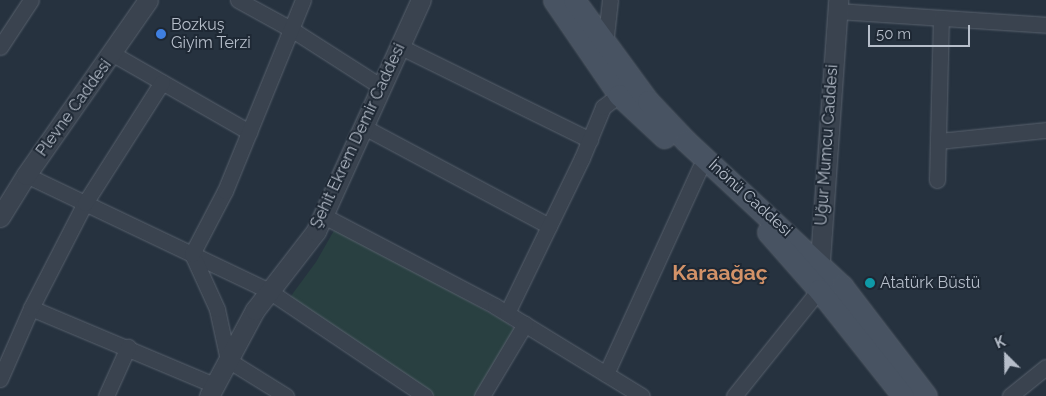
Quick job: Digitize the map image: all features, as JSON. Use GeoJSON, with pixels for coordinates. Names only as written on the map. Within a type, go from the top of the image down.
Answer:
{"type":"FeatureCollection","features":[{"type":"Feature","properties":{"kind":"main road","name":"İnönü Caddesi"},"geometry":{"type":"LineString","coordinates":[[554,0],[619,96],[700,168],[780,244],[903,396]]}},
{"type":"Feature","properties":{"kind":"main road","name":"İnönü Caddesi"},"geometry":{"type":"LineString","coordinates":[[574,0],[648,101],[686,141],[842,286],[926,396]]}},
{"type":"Feature","properties":{"kind":"street"},"geometry":{"type":"LineString","coordinates":[[0,47],[31,0]]}},
{"type":"Feature","properties":{"kind":"street"},"geometry":{"type":"LineString","coordinates":[[238,0],[291,29],[380,86]]}},
{"type":"Feature","properties":{"kind":"street"},"geometry":{"type":"LineString","coordinates":[[192,254],[225,190],[303,0]]}},
{"type":"Feature","properties":{"kind":"street","name":"Şehit Ekrem Demir Caddesi"},"geometry":{"type":"LineString","coordinates":[[211,390],[269,291],[316,231],[380,86],[421,0]]}},
{"type":"Feature","properties":{"kind":"street"},"geometry":{"type":"LineString","coordinates":[[606,45],[610,0]]}},
{"type":"Feature","properties":{"kind":"street","name":"Plevne Caddesi"},"geometry":{"type":"LineString","coordinates":[[0,217],[26,175],[113,54],[143,1]]}},
{"type":"Feature","properties":{"kind":"street"},"geometry":{"type":"LineString","coordinates":[[838,5],[941,18],[1046,25]]}},
{"type":"Feature","properties":{"kind":"street","name":"Uğur Mumcu Caddesi"},"geometry":{"type":"LineString","coordinates":[[819,290],[818,262],[838,5]]}},
{"type":"Feature","properties":{"kind":"street"},"geometry":{"type":"LineString","coordinates":[[937,180],[941,18]]}},
{"type":"Feature","properties":{"kind":"street"},"geometry":{"type":"LineString","coordinates":[[399,46],[590,140]]}},
{"type":"Feature","properties":{"kind":"street"},"geometry":{"type":"LineString","coordinates":[[113,54],[249,132]]}},
{"type":"Feature","properties":{"kind":"street"},"geometry":{"type":"LineString","coordinates":[[0,379],[31,308],[85,203],[162,82]]}},
{"type":"Feature","properties":{"kind":"street"},"geometry":{"type":"LineString","coordinates":[[507,313],[590,140],[603,107],[619,96]]}},
{"type":"Feature","properties":{"kind":"street"},"geometry":{"type":"LineString","coordinates":[[362,126],[549,226]]}},
{"type":"Feature","properties":{"kind":"street"},"geometry":{"type":"LineString","coordinates":[[939,141],[1046,130]]}},
{"type":"Feature","properties":{"kind":"street"},"geometry":{"type":"LineString","coordinates":[[606,374],[700,168]]}},
{"type":"Feature","properties":{"kind":"street"},"geometry":{"type":"LineString","coordinates":[[26,175],[269,291],[425,396]]}},
{"type":"Feature","properties":{"kind":"street"},"geometry":{"type":"LineString","coordinates":[[322,215],[507,313],[638,395]]}},
{"type":"Feature","properties":{"kind":"street"},"geometry":{"type":"LineString","coordinates":[[192,254],[218,309],[228,360],[286,396]]}},
{"type":"Feature","properties":{"kind":"street"},"geometry":{"type":"LineString","coordinates":[[734,396],[819,290]]}},
{"type":"Feature","properties":{"kind":"street"},"geometry":{"type":"LineString","coordinates":[[31,308],[128,347],[211,390]]}},
{"type":"Feature","properties":{"kind":"street"},"geometry":{"type":"LineString","coordinates":[[482,396],[525,324]]}},
{"type":"Feature","properties":{"kind":"street"},"geometry":{"type":"LineString","coordinates":[[106,396],[128,347]]}},
{"type":"Feature","properties":{"kind":"street"},"geometry":{"type":"LineString","coordinates":[[1010,396],[1046,367]]}},
{"type":"Feature","properties":{"kind":"green space"},"geometry":{"type":"Polygon","coordinates":[[[336,227],[506,322],[515,330],[476,396],[435,396],[288,300],[316,262],[336,227]]]}},
{"type":"Feature","properties":{"kind":"place","name":"Bozkuş Giyim Terzi"},"geometry":{"type":"Point","coordinates":[161,34]}},
{"type":"Feature","properties":{"kind":"place","name":"Atatürk Büstü"},"geometry":{"type":"Point","coordinates":[870,283]}},
{"type":"Feature","properties":{"kind":"district","name":"Karaağaç"},"geometry":{"type":"Point","coordinates":[720,273]}}]}
